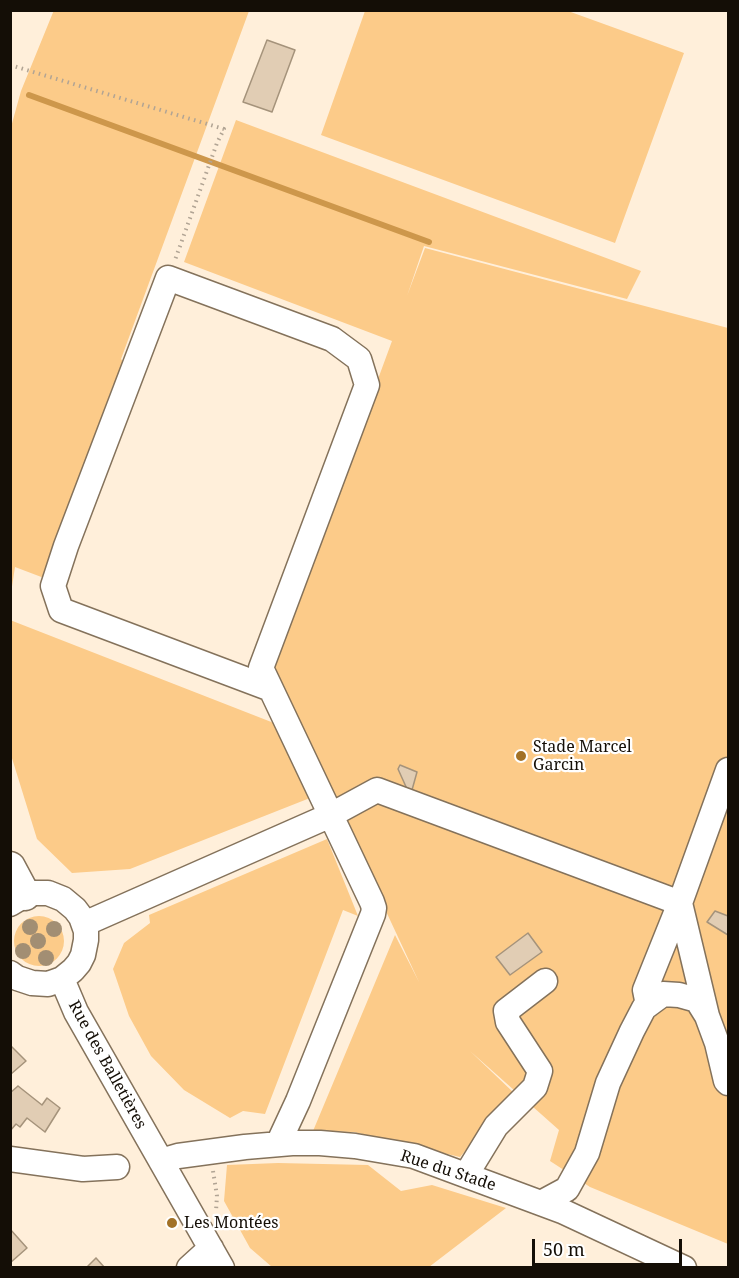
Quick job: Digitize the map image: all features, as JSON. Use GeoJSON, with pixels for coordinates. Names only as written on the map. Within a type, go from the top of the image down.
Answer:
{"type":"FeatureCollection","features":[{"type":"Feature","properties":{"kind":"main road"},"geometry":{"type":"LineString","coordinates":[[10,867],[18,900]]}},
{"type":"Feature","properties":{"kind":"street"},"geometry":{"type":"LineString","coordinates":[[271,689],[61,610],[53,586],[66,546],[168,278],[332,339],[359,359],[367,385],[261,668],[271,689],[331,815],[372,902],[374,908],[298,1101],[278,1144]]}},
{"type":"Feature","properties":{"kind":"street"},"geometry":{"type":"LineString","coordinates":[[648,1005],[645,990],[729,770]]}},
{"type":"Feature","properties":{"kind":"street"},"geometry":{"type":"LineString","coordinates":[[84,924],[331,815],[376,790],[680,903]]}},
{"type":"Feature","properties":{"kind":"street"},"geometry":{"type":"LineString","coordinates":[[10,973],[32,983],[48,984],[62,979],[79,963],[86,940],[84,924],[78,912],[63,899],[41,892],[18,900]]}},
{"type":"Feature","properties":{"kind":"street"},"geometry":{"type":"LineString","coordinates":[[680,903],[707,1016],[717,1043],[726,1081],[729,1083]]}},
{"type":"Feature","properties":{"kind":"street","name":"Rue des Balletières"},"geometry":{"type":"LineString","coordinates":[[62,979],[76,1012],[217,1258]]}},
{"type":"Feature","properties":{"kind":"street"},"geometry":{"type":"LineString","coordinates":[[466,1176],[496,1126],[535,1087],[540,1071],[508,1022],[506,1011],[545,981]]}},
{"type":"Feature","properties":{"kind":"street"},"geometry":{"type":"LineString","coordinates":[[541,1203],[567,1189],[587,1153],[608,1083],[644,1008],[663,994],[679,995],[697,1000],[707,1016]]}},
{"type":"Feature","properties":{"kind":"street","name":"Rue du Stade"},"geometry":{"type":"LineString","coordinates":[[158,1156],[178,1156],[278,1144],[320,1143],[355,1146],[414,1156],[562,1211],[684,1268]]}},
{"type":"Feature","properties":{"kind":"street"},"geometry":{"type":"LineString","coordinates":[[10,1159],[83,1169],[117,1167]]}},
{"type":"Feature","properties":{"kind":"street"},"geometry":{"type":"LineString","coordinates":[[189,1268],[217,1258]]}},
{"type":"Feature","properties":{"kind":"path"},"geometry":{"type":"LineString","coordinates":[[10,65],[224,129],[168,278]]}},
{"type":"Feature","properties":{"kind":"path"},"geometry":{"type":"LineString","coordinates":[[214,1151],[213,1173],[217,1196],[214,1213]]}},
{"type":"Feature","properties":{"kind":"shaded area"},"geometry":{"type":"Polygon","coordinates":[[[54,10],[249,11],[121,359],[132,374],[113,385],[44,578],[15,567],[11,593],[11,127],[21,91],[54,10]]]}},
{"type":"Feature","properties":{"kind":"shaded area"},"geometry":{"type":"Polygon","coordinates":[[[365,11],[568,11],[684,53],[615,243],[321,135],[365,11]]]}},
{"type":"Feature","properties":{"kind":"shaded area","name":"Stade Marcel Garcin"},"geometry":{"type":"Polygon","coordinates":[[[236,120],[641,271],[627,299],[424,246],[407,296],[425,248],[728,328],[728,1244],[590,1187],[550,1161],[559,1130],[470,1051],[514,1093],[460,1157],[354,1132],[313,1131],[395,935],[419,982],[272,667],[392,341],[184,262],[236,120]]]}},
{"type":"Feature","properties":{"kind":"shaded area"},"geometry":{"type":"Polygon","coordinates":[[[10,620],[279,725],[310,798],[130,869],[72,873],[37,839],[11,755],[10,620]]]}},
{"type":"Feature","properties":{"kind":"shaded area"},"geometry":{"type":"Polygon","coordinates":[[[327,839],[358,916],[343,910],[265,1114],[243,1111],[230,1118],[184,1090],[151,1056],[129,1016],[113,969],[124,943],[150,923],[149,915],[327,839]]]}},
{"type":"Feature","properties":{"kind":"shaded area"},"geometry":{"type":"Polygon","coordinates":[[[44,916],[57,923],[63,931],[63,951],[57,959],[49,965],[34,966],[21,959],[15,951],[14,936],[21,923],[29,917],[44,916]]]}},
{"type":"Feature","properties":{"kind":"shaded area"},"geometry":{"type":"Polygon","coordinates":[[[278,1163],[368,1165],[401,1191],[432,1185],[506,1208],[429,1267],[272,1267],[250,1248],[224,1201],[227,1165],[278,1163]]]}},
{"type":"Feature","properties":{"kind":"building"},"geometry":{"type":"Polygon","coordinates":[[[267,40],[295,50],[272,112],[243,102],[267,40]]]}},
{"type":"Feature","properties":{"kind":"building"},"geometry":{"type":"Polygon","coordinates":[[[400,765],[417,772],[412,790],[407,789],[398,769],[400,765]]]}},
{"type":"Feature","properties":{"kind":"building"},"geometry":{"type":"Polygon","coordinates":[[[715,911],[728,916],[728,935],[707,922],[715,911]]]}},
{"type":"Feature","properties":{"kind":"building"},"geometry":{"type":"Polygon","coordinates":[[[528,933],[542,952],[510,975],[496,957],[528,933]]]}},
{"type":"Feature","properties":{"kind":"building"},"geometry":{"type":"Polygon","coordinates":[[[10,1045],[26,1061],[11,1074],[10,1074],[10,1045]]]}},
{"type":"Feature","properties":{"kind":"building"},"geometry":{"type":"Polygon","coordinates":[[[18,1086],[42,1105],[47,1098],[60,1108],[45,1132],[27,1118],[20,1127],[16,1124],[10,1131],[10,1093],[18,1086]]]}},
{"type":"Feature","properties":{"kind":"building"},"geometry":{"type":"Polygon","coordinates":[[[10,1229],[27,1248],[10,1263],[10,1229]]]}},
{"type":"Feature","properties":{"kind":"building"},"geometry":{"type":"Polygon","coordinates":[[[96,1258],[105,1268],[86,1268],[96,1258]]]}},
{"type":"Feature","properties":{"kind":"waterway"},"geometry":{"type":"LineString","coordinates":[[29,95],[429,242]]}},
{"type":"Feature","properties":{"kind":"place","name":"Stade Marcel Garcin"},"geometry":{"type":"Point","coordinates":[521,756]}},
{"type":"Feature","properties":{"kind":"place","name":"Les Montées"},"geometry":{"type":"Point","coordinates":[172,1223]}}]}
